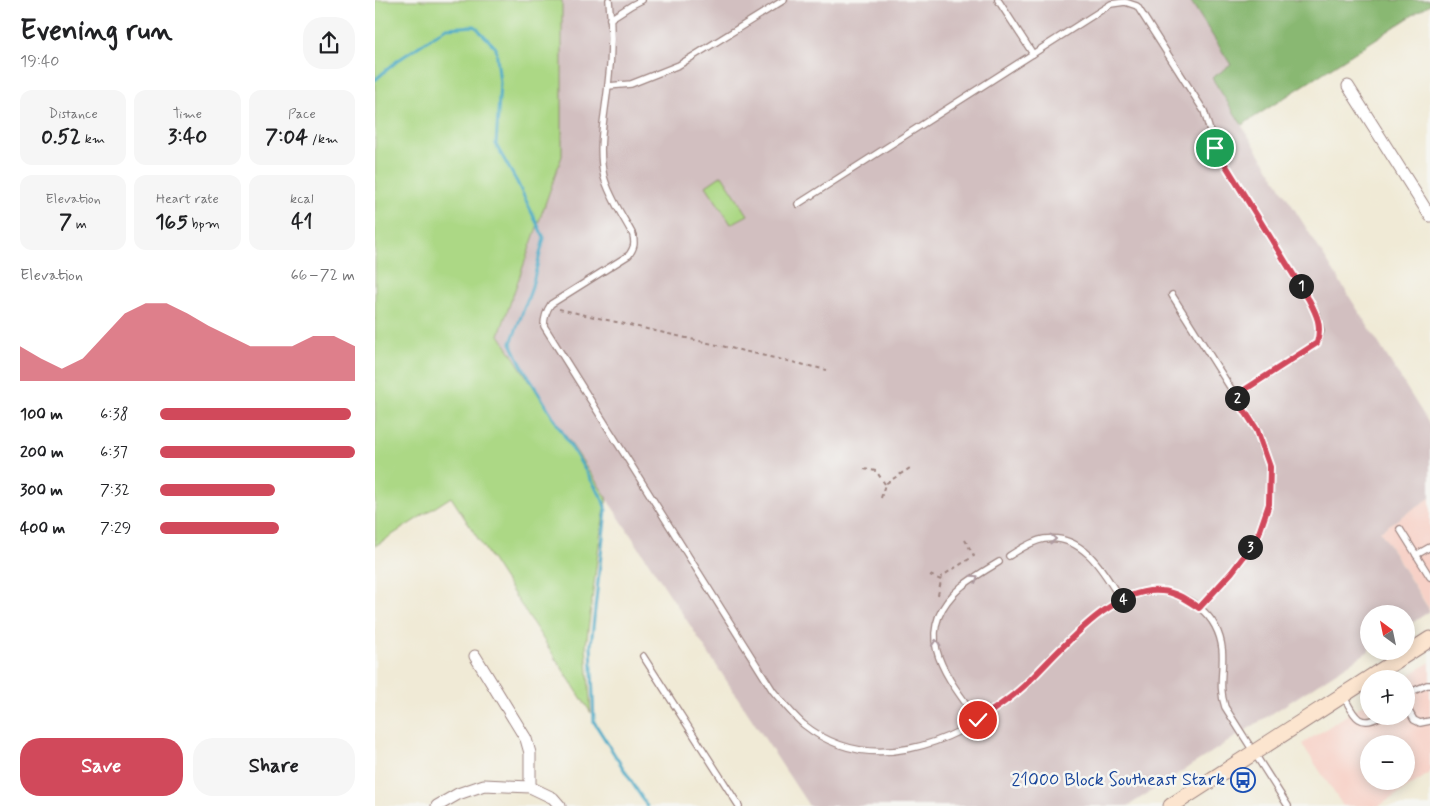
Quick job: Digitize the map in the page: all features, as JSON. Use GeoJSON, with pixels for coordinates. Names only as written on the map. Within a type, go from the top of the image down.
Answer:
{"type":"FeatureCollection","features":[{"type":"Feature","properties":{"kind":"main road"},"geometry":{"type":"LineString","coordinates":[[1391,670],[1430,639]]}},
{"type":"Feature","properties":{"kind":"main road"},"geometry":{"type":"LineString","coordinates":[[1171,806],[1343,695],[1360,687]]}},
{"type":"Feature","properties":{"kind":"street"},"geometry":{"type":"LineString","coordinates":[[1348,86],[1430,216]]}},
{"type":"Feature","properties":{"kind":"street"},"geometry":{"type":"LineString","coordinates":[[475,656],[526,739],[530,753],[530,787]]}},
{"type":"Feature","properties":{"kind":"street"},"geometry":{"type":"LineString","coordinates":[[437,806],[458,794],[484,785],[530,787],[553,798],[560,806]]}},
{"type":"Feature","properties":{"kind":"lane"},"geometry":{"type":"LineString","coordinates":[[609,0],[611,64],[603,118],[601,151],[604,176],[612,197],[633,235],[634,249],[629,255],[551,304],[546,311],[545,326],[773,690],[788,710],[804,725],[823,737],[844,746],[883,752],[925,746],[978,720],[1010,699],[1101,612],[1131,596],[1146,592],[1162,591],[1183,597],[1205,612],[1214,625],[1221,641],[1223,657],[1221,695],[1225,707],[1288,806]]}},
{"type":"Feature","properties":{"kind":"lane"},"geometry":{"type":"LineString","coordinates":[[611,19],[632,4],[642,0]]}},
{"type":"Feature","properties":{"kind":"lane"},"geometry":{"type":"LineString","coordinates":[[608,86],[631,84],[679,65],[784,0]]}},
{"type":"Feature","properties":{"kind":"lane"},"geometry":{"type":"LineString","coordinates":[[998,0],[1033,54]]}},
{"type":"Feature","properties":{"kind":"lane"},"geometry":{"type":"LineString","coordinates":[[798,204],[1111,4],[1125,2],[1137,6],[1204,111],[1215,148],[1317,314],[1321,331],[1317,343],[1235,396]]}},
{"type":"Feature","properties":{"kind":"lane"},"geometry":{"type":"LineString","coordinates":[[1172,295],[1257,430],[1270,467],[1269,504],[1257,539],[1232,572],[1199,608]]}},
{"type":"Feature","properties":{"kind":"lane"},"geometry":{"type":"LineString","coordinates":[[1400,529],[1430,577]]}},
{"type":"Feature","properties":{"kind":"lane"},"geometry":{"type":"LineString","coordinates":[[1009,556],[1027,545],[1043,539],[1060,539],[1075,544],[1089,554],[1102,568],[1121,600]]}},
{"type":"Feature","properties":{"kind":"lane"},"geometry":{"type":"LineString","coordinates":[[1417,556],[1430,547]]}},
{"type":"Feature","properties":{"kind":"lane"},"geometry":{"type":"LineString","coordinates":[[978,720],[941,663],[936,650],[935,635],[942,608],[953,595],[999,562]]}},
{"type":"Feature","properties":{"kind":"lane"},"geometry":{"type":"LineString","coordinates":[[643,656],[739,806]]}},
{"type":"Feature","properties":{"kind":"lane"},"geometry":{"type":"LineString","coordinates":[[1415,690],[1427,684],[1430,685]]}},
{"type":"Feature","properties":{"kind":"lane"},"geometry":{"type":"LineString","coordinates":[[1343,695],[1357,720],[1360,721]]}},
{"type":"Feature","properties":{"kind":"lane"},"geometry":{"type":"LineString","coordinates":[[1415,720],[1420,723],[1430,720]]}},
{"type":"Feature","properties":{"kind":"path"},"geometry":{"type":"LineString","coordinates":[[551,304],[558,309],[827,370]]}},
{"type":"Feature","properties":{"kind":"path"},"geometry":{"type":"LineString","coordinates":[[881,498],[885,484],[910,468]]}},
{"type":"Feature","properties":{"kind":"path"},"geometry":{"type":"LineString","coordinates":[[864,469],[876,470],[885,484]]}},
{"type":"Feature","properties":{"kind":"path"},"geometry":{"type":"LineString","coordinates":[[938,595],[942,576],[974,556],[965,540]]}},
{"type":"Feature","properties":{"kind":"path"},"geometry":{"type":"LineString","coordinates":[[930,575],[941,580]]}},
{"type":"Feature","properties":{"kind":"shaded area"},"geometry":{"type":"Polygon","coordinates":[[[562,0],[1190,0],[1231,65],[1212,78],[1430,425],[1430,498],[1380,531],[1430,611],[1415,621],[1415,605],[1360,605],[1360,657],[1128,806],[809,806],[499,335],[562,156],[562,0]]]}},
{"type":"Feature","properties":{"kind":"shaded area"},"geometry":{"type":"Polygon","coordinates":[[[1430,498],[1430,610],[1380,531],[1430,498]]]}},
{"type":"Feature","properties":{"kind":"shaded area"},"geometry":{"type":"Polygon","coordinates":[[[1430,662],[1430,773],[1415,783],[1415,735],[1360,735],[1360,790],[1404,790],[1379,806],[1343,806],[1302,744],[1360,707],[1360,725],[1415,725],[1415,671],[1430,662]]]}},
{"type":"Feature","properties":{"kind":"green space"},"geometry":{"type":"Polygon","coordinates":[[[375,0],[562,0],[562,156],[499,335],[607,498],[586,646],[591,713],[451,497],[375,546],[375,0]]]}},
{"type":"Feature","properties":{"kind":"green space"},"geometry":{"type":"Polygon","coordinates":[[[1190,0],[1430,0],[1430,4],[1242,125],[1212,78],[1231,65],[1190,0]]]}},
{"type":"Feature","properties":{"kind":"green space"},"geometry":{"type":"Polygon","coordinates":[[[722,175],[748,215],[731,224],[706,186],[722,175]]]}},
{"type":"Feature","properties":{"kind":"waterway"},"geometry":{"type":"LineString","coordinates":[[375,80],[397,61],[446,28],[475,26],[496,48],[500,83],[496,145],[517,182],[544,238],[531,290],[511,343],[521,364],[602,498],[606,510],[591,645],[594,722],[647,806]]}},
{"type":"Feature","properties":{"kind":"place","name":"21000 Block Southeast Stark"},"geometry":{"type":"Point","coordinates":[1243,780]}},
{"type":"Feature","properties":{"kind":"route"},"geometry":{"type":"LineString","coordinates":[[978,720],[1010,699],[1084,627],[1112,605],[1131,596],[1146,592],[1162,591],[1183,597],[1199,608],[1232,572],[1257,539],[1269,504],[1270,467],[1257,430],[1235,396],[1317,343],[1321,331],[1317,314],[1309,300],[1215,148]]}}]}
